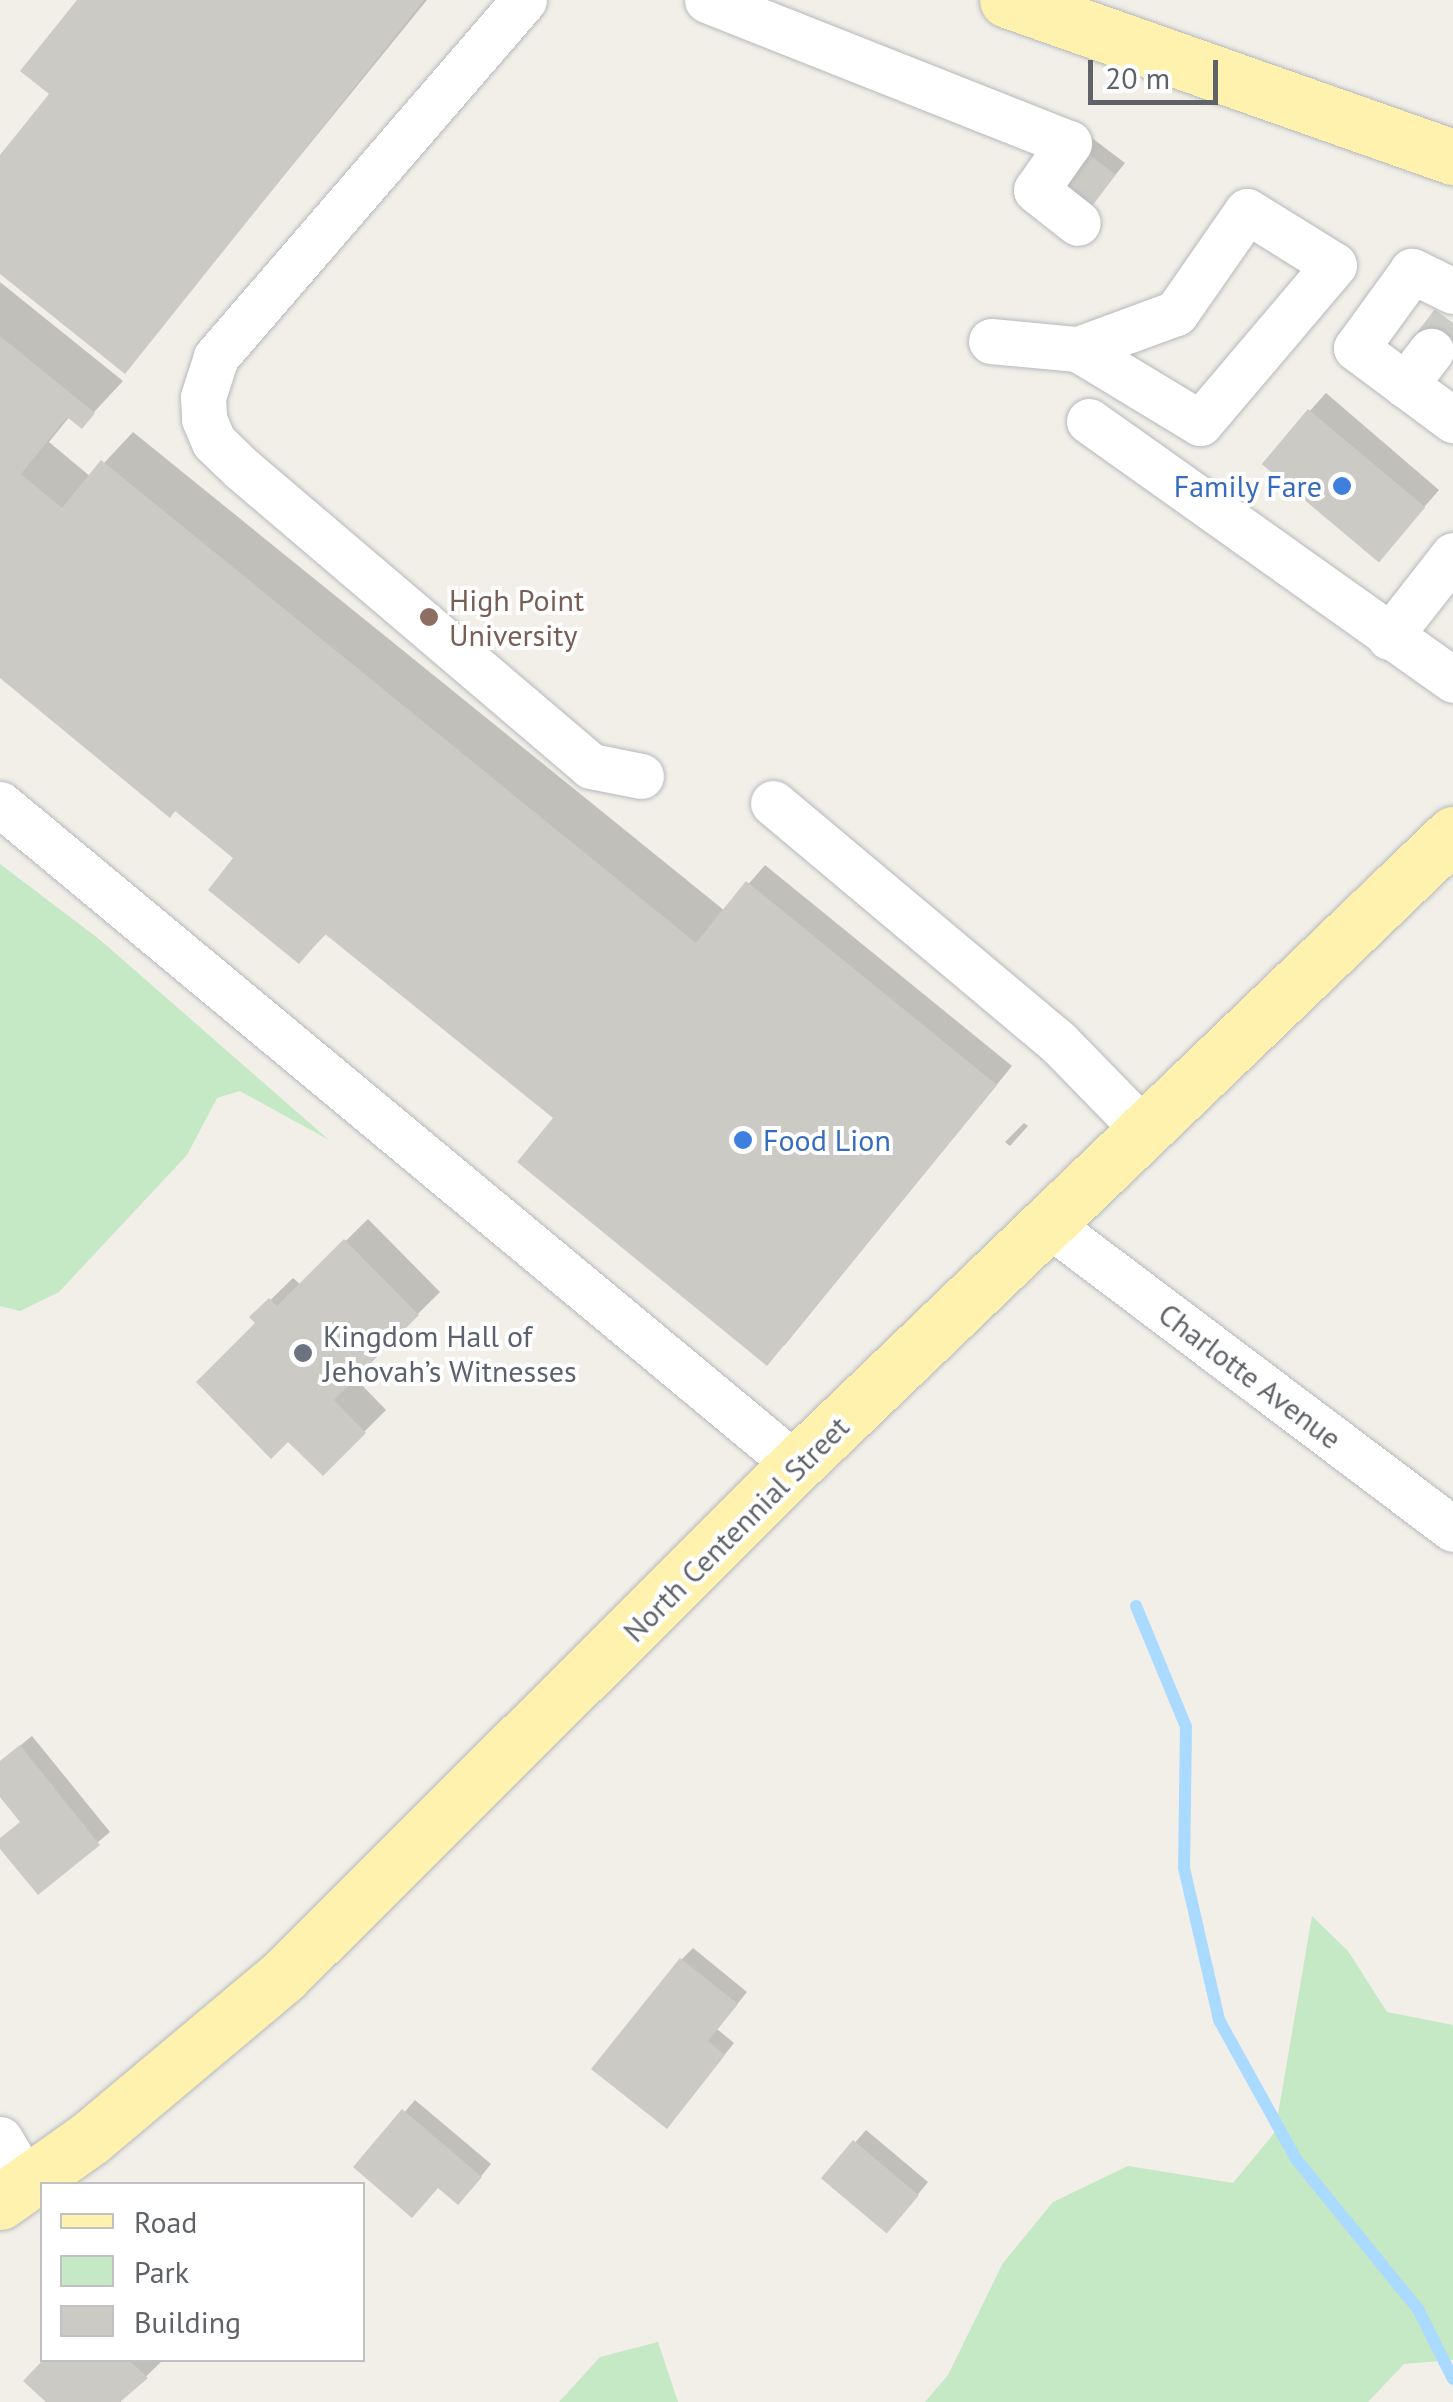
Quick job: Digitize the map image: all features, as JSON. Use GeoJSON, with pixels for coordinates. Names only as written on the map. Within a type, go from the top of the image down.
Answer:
{"type":"FeatureCollection","features":[{"type":"Feature","properties":{"kind":"main road"},"geometry":{"type":"LineString","coordinates":[[1007,0],[1453,157]]}},
{"type":"Feature","properties":{"kind":"main road","name":"North Centennial Street"},"geometry":{"type":"LineString","coordinates":[[14,2194],[284,1975],[796,1465],[1453,834]]}},
{"type":"Feature","properties":{"kind":"street"},"geometry":{"type":"LineString","coordinates":[[524,0],[216,358],[203,397],[204,420],[214,442],[242,469],[591,766],[641,776]]}},
{"type":"Feature","properties":{"kind":"street"},"geometry":{"type":"LineString","coordinates":[[707,0],[1069,143],[1036,190],[1078,222]]}},
{"type":"Feature","properties":{"kind":"street"},"geometry":{"type":"LineString","coordinates":[[990,341],[1078,349],[1176,313],[1247,211],[1334,265],[1200,423],[1078,349]]}},
{"type":"Feature","properties":{"kind":"street"},"geometry":{"type":"LineString","coordinates":[[1452,418],[1418,368],[1356,348],[1412,271],[1453,291]]}},
{"type":"Feature","properties":{"kind":"street"},"geometry":{"type":"LineString","coordinates":[[1089,421],[1453,680]]}},
{"type":"Feature","properties":{"kind":"street"},"geometry":{"type":"LineString","coordinates":[[1389,637],[1453,555]]}},
{"type":"Feature","properties":{"kind":"street"},"geometry":{"type":"LineString","coordinates":[[773,803],[1058,1042],[1145,1131]]}},
{"type":"Feature","properties":{"kind":"street"},"geometry":{"type":"LineString","coordinates":[[0,804],[796,1465]]}},
{"type":"Feature","properties":{"kind":"street","name":"Charlotte Avenue"},"geometry":{"type":"LineString","coordinates":[[1047,1223],[1453,1528]]}},
{"type":"Feature","properties":{"kind":"street"},"geometry":{"type":"LineString","coordinates":[[0,2139],[14,2194]]}},
{"type":"Feature","properties":{"kind":"green space"},"geometry":{"type":"Polygon","coordinates":[[[0,864],[99,939],[329,1140],[240,1091],[217,1098],[187,1155],[59,1292],[20,1311],[0,1306],[0,864]]]}},
{"type":"Feature","properties":{"kind":"green space"},"geometry":{"type":"Polygon","coordinates":[[[1312,1916],[1348,1951],[1387,2012],[1453,2025],[1453,2360],[1404,2364],[1368,2402],[925,2402],[948,2375],[1003,2263],[1053,2202],[1128,2166],[1233,2183],[1275,2132],[1312,1916]]]}},
{"type":"Feature","properties":{"kind":"green space"},"geometry":{"type":"Polygon","coordinates":[[[658,2342],[678,2402],[559,2402],[600,2357],[658,2342]]]}},
{"type":"Feature","properties":{"kind":"building"},"geometry":{"type":"Polygon","coordinates":[[[77,0],[424,0],[125,374],[0,274],[0,155],[49,94],[20,71],[77,0]]]}},
{"type":"Feature","properties":{"kind":"building"},"geometry":{"type":"Polygon","coordinates":[[[1075,144],[1116,175],[1086,214],[1046,183],[1075,144]]]}},
{"type":"Feature","properties":{"kind":"building"},"geometry":{"type":"Polygon","coordinates":[[[0,336],[95,413],[82,429],[67,417],[21,474],[62,508],[101,460],[696,943],[746,881],[997,1085],[767,1366],[517,1162],[553,1118],[325,934],[299,964],[208,890],[233,858],[175,811],[170,818],[0,678],[0,336]]]}},
{"type":"Feature","properties":{"kind":"building","name":"Family Fare"},"geometry":{"type":"Polygon","coordinates":[[[1308,409],[1425,507],[1379,563],[1262,464],[1308,409]]]}},
{"type":"Feature","properties":{"kind":"building","name":"Kingdom Hall of Jehovah’s Witnesses"},"geometry":{"type":"Polygon","coordinates":[[[344,1239],[419,1315],[334,1400],[366,1433],[323,1476],[288,1442],[271,1459],[196,1382],[255,1323],[249,1317],[269,1298],[277,1306],[344,1239]]]}},
{"type":"Feature","properties":{"kind":"building"},"geometry":{"type":"Polygon","coordinates":[[[20,1745],[100,1845],[38,1895],[0,1849],[0,1838],[20,1822],[0,1797],[0,1761],[20,1745]]]}},
{"type":"Feature","properties":{"kind":"building"},"geometry":{"type":"Polygon","coordinates":[[[680,1958],[738,2004],[708,2041],[725,2055],[667,2129],[591,2069],[680,1958]]]}},
{"type":"Feature","properties":{"kind":"building"},"geometry":{"type":"Polygon","coordinates":[[[402,2109],[482,2177],[458,2205],[438,2188],[412,2218],[353,2167],[402,2109]]]}},
{"type":"Feature","properties":{"kind":"building"},"geometry":{"type":"Polygon","coordinates":[[[853,2140],[919,2195],[887,2234],[821,2178],[853,2140]]]}},
{"type":"Feature","properties":{"kind":"building"},"geometry":{"type":"Polygon","coordinates":[[[41,2362],[131,2362],[148,2378],[120,2402],[46,2402],[23,2381],[41,2362]]]}},
{"type":"Feature","properties":{"kind":"waterway"},"geometry":{"type":"LineString","coordinates":[[1136,1606],[1186,1727],[1184,1868],[1219,2020],[1296,2159],[1418,2309],[1453,2379]]}},
{"type":"Feature","properties":{"kind":"tunnel"},"geometry":{"type":"LineString","coordinates":[[1431,351],[1453,322]]}},
{"type":"Feature","properties":{"kind":"place","name":"Family Fare"},"geometry":{"type":"Point","coordinates":[1342,486]}},
{"type":"Feature","properties":{"kind":"place","name":"High Point University"},"geometry":{"type":"Point","coordinates":[429,617]}},
{"type":"Feature","properties":{"kind":"place","name":"Food Lion"},"geometry":{"type":"Point","coordinates":[743,1140]}},
{"type":"Feature","properties":{"kind":"place","name":"Kingdom Hall of Jehovah’s Witnesses"},"geometry":{"type":"Point","coordinates":[303,1353]}}]}
